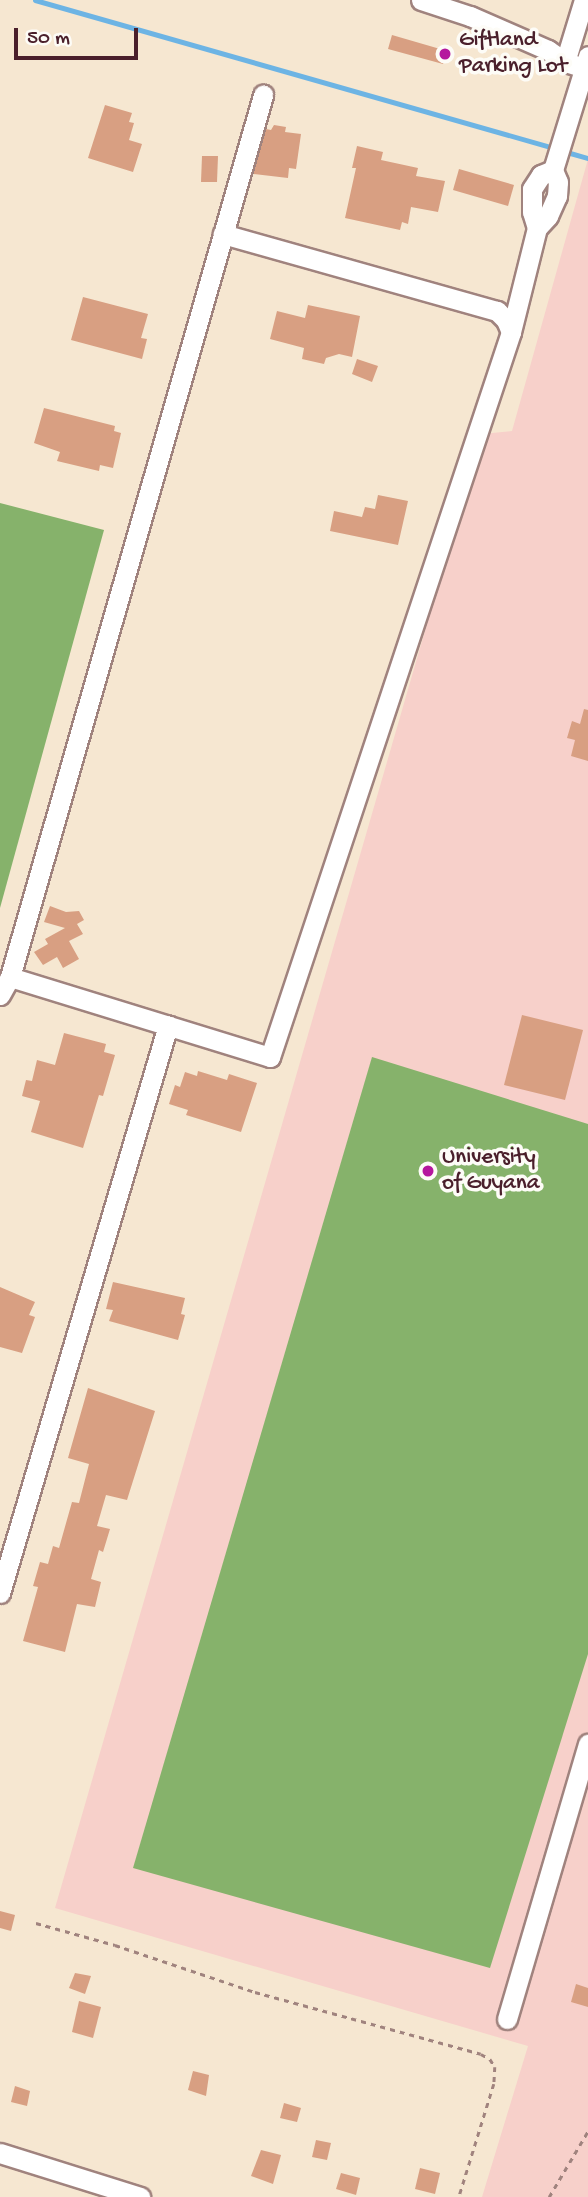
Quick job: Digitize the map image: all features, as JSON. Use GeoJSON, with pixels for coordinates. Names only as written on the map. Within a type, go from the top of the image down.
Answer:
{"type":"FeatureCollection","features":[{"type":"Feature","properties":{"kind":"street"},"geometry":{"type":"LineString","coordinates":[[263,95],[5,986],[168,1025],[270,1057],[511,332],[537,228],[548,216],[558,196],[555,163],[587,65],[565,62],[548,50],[470,16],[421,0]]}},
{"type":"Feature","properties":{"kind":"street"},"geometry":{"type":"LineString","coordinates":[[565,62],[584,0]]}},
{"type":"Feature","properties":{"kind":"street"},"geometry":{"type":"LineString","coordinates":[[223,234],[497,311],[506,320],[511,332]]}},
{"type":"Feature","properties":{"kind":"street"},"geometry":{"type":"LineString","coordinates":[[0,1594],[168,1025]]}},
{"type":"Feature","properties":{"kind":"street"},"geometry":{"type":"LineString","coordinates":[[507,2019],[588,1744]]}},
{"type":"Feature","properties":{"kind":"street"},"geometry":{"type":"LineString","coordinates":[[0,2153],[140,2197]]}},
{"type":"Feature","properties":{"kind":"path"},"geometry":{"type":"LineString","coordinates":[[36,1923],[115,1945],[255,1992],[481,2054],[490,2059],[495,2067],[494,2084],[459,2197]]}},
{"type":"Feature","properties":{"kind":"path"},"geometry":{"type":"LineString","coordinates":[[549,2197],[588,2131]]}},
{"type":"Feature","properties":{"kind":"shaded area","name":"University of Guyana"},"geometry":{"type":"Polygon","coordinates":[[[588,159],[588,2197],[482,2197],[528,2046],[55,1908],[482,434],[512,431],[588,159]]]}},
{"type":"Feature","properties":{"kind":"green space"},"geometry":{"type":"Polygon","coordinates":[[[0,503],[104,530],[0,908],[0,503]]]}},
{"type":"Feature","properties":{"kind":"green space"},"geometry":{"type":"Polygon","coordinates":[[[372,1057],[588,1124],[588,1654],[490,1968],[133,1868],[372,1057]]]}},
{"type":"Feature","properties":{"kind":"building"},"geometry":{"type":"Polygon","coordinates":[[[392,35],[447,51],[443,64],[388,49],[392,35]]]}},
{"type":"Feature","properties":{"kind":"building"},"geometry":{"type":"Polygon","coordinates":[[[105,105],[132,113],[129,122],[134,123],[129,140],[142,144],[133,172],[88,158],[105,105]]]}},
{"type":"Feature","properties":{"kind":"building"},"geometry":{"type":"Polygon","coordinates":[[[274,125],[286,127],[285,132],[301,134],[296,169],[289,168],[288,178],[253,174],[266,129],[271,130],[274,125]]]}},
{"type":"Feature","properties":{"kind":"building"},"geometry":{"type":"Polygon","coordinates":[[[357,146],[383,152],[381,160],[418,168],[416,176],[445,181],[438,212],[411,207],[408,224],[402,222],[400,230],[345,218],[356,168],[352,168],[357,146]]]}},
{"type":"Feature","properties":{"kind":"building"},"geometry":{"type":"Polygon","coordinates":[[[202,156],[218,156],[217,182],[201,182],[202,156]]]}},
{"type":"Feature","properties":{"kind":"building"},"geometry":{"type":"Polygon","coordinates":[[[459,169],[514,185],[508,206],[453,190],[459,169]]]}},
{"type":"Feature","properties":{"kind":"building"},"geometry":{"type":"Polygon","coordinates":[[[83,297],[148,314],[141,338],[147,339],[142,359],[71,340],[83,297]]]}},
{"type":"Feature","properties":{"kind":"building"},"geometry":{"type":"Polygon","coordinates":[[[308,305],[360,316],[352,357],[339,354],[326,358],[324,364],[302,359],[304,348],[270,339],[277,311],[305,318],[308,305]]]}},
{"type":"Feature","properties":{"kind":"building"},"geometry":{"type":"Polygon","coordinates":[[[357,359],[378,366],[372,382],[352,374],[357,359]]]}},
{"type":"Feature","properties":{"kind":"building"},"geometry":{"type":"Polygon","coordinates":[[[44,408],[115,426],[114,431],[121,433],[113,468],[100,465],[99,471],[57,461],[60,452],[34,443],[44,408]]]}},
{"type":"Feature","properties":{"kind":"building"},"geometry":{"type":"Polygon","coordinates":[[[378,495],[408,501],[398,545],[330,531],[334,511],[362,517],[365,507],[375,509],[378,495]]]}},
{"type":"Feature","properties":{"kind":"building"},"geometry":{"type":"Polygon","coordinates":[[[584,709],[588,710],[588,761],[571,756],[575,740],[567,738],[572,721],[580,724],[584,709]]]}},
{"type":"Feature","properties":{"kind":"building"},"geometry":{"type":"Polygon","coordinates":[[[50,906],[66,912],[79,911],[84,920],[77,924],[83,934],[69,941],[79,959],[63,968],[57,957],[43,965],[34,952],[48,944],[45,939],[65,928],[44,922],[50,906]]]}},
{"type":"Feature","properties":{"kind":"building"},"geometry":{"type":"Polygon","coordinates":[[[522,1015],[583,1030],[565,1100],[504,1085],[522,1015]]]}},
{"type":"Feature","properties":{"kind":"building"},"geometry":{"type":"Polygon","coordinates":[[[64,1033],[106,1044],[104,1052],[115,1055],[103,1096],[99,1095],[83,1148],[31,1132],[40,1101],[22,1096],[26,1080],[32,1081],[37,1060],[55,1065],[64,1033]]]}},
{"type":"Feature","properties":{"kind":"building"},"geometry":{"type":"Polygon","coordinates":[[[198,1071],[227,1080],[229,1074],[257,1083],[241,1132],[186,1115],[188,1110],[169,1104],[175,1085],[180,1087],[185,1072],[197,1076],[198,1071]]]}},
{"type":"Feature","properties":{"kind":"building"},"geometry":{"type":"Polygon","coordinates":[[[113,1282],[185,1298],[181,1314],[185,1315],[178,1340],[109,1321],[113,1310],[106,1309],[113,1282]]]}},
{"type":"Feature","properties":{"kind":"building"},"geometry":{"type":"Polygon","coordinates":[[[0,1287],[35,1302],[29,1315],[35,1317],[22,1353],[0,1347],[0,1287]]]}},
{"type":"Feature","properties":{"kind":"building"},"geometry":{"type":"Polygon","coordinates":[[[88,1388],[155,1411],[127,1500],[106,1495],[97,1526],[110,1529],[103,1552],[99,1550],[91,1579],[101,1582],[95,1607],[77,1604],[65,1652],[23,1641],[38,1587],[33,1586],[40,1562],[48,1564],[53,1546],[59,1548],[72,1502],[79,1503],[89,1464],[68,1458],[88,1388]]]}},
{"type":"Feature","properties":{"kind":"building"},"geometry":{"type":"Polygon","coordinates":[[[0,1911],[15,1915],[11,1931],[0,1928],[0,1911]]]}},
{"type":"Feature","properties":{"kind":"building"},"geometry":{"type":"Polygon","coordinates":[[[75,1973],[91,1976],[85,1994],[69,1988],[75,1973]]]}},
{"type":"Feature","properties":{"kind":"building"},"geometry":{"type":"Polygon","coordinates":[[[576,1984],[588,1988],[588,2007],[571,2002],[576,1984]]]}},
{"type":"Feature","properties":{"kind":"building"},"geometry":{"type":"Polygon","coordinates":[[[79,2001],[101,2007],[93,2038],[72,2032],[79,2001]]]}},
{"type":"Feature","properties":{"kind":"building"},"geometry":{"type":"Polygon","coordinates":[[[193,2071],[209,2075],[206,2096],[188,2090],[193,2071]]]}},
{"type":"Feature","properties":{"kind":"building"},"geometry":{"type":"Polygon","coordinates":[[[15,2086],[30,2091],[27,2106],[11,2102],[15,2086]]]}},
{"type":"Feature","properties":{"kind":"building"},"geometry":{"type":"Polygon","coordinates":[[[284,2103],[301,2108],[297,2122],[280,2118],[284,2103]]]}},
{"type":"Feature","properties":{"kind":"building"},"geometry":{"type":"Polygon","coordinates":[[[316,2140],[331,2143],[327,2160],[312,2157],[316,2140]]]}},
{"type":"Feature","properties":{"kind":"building"},"geometry":{"type":"Polygon","coordinates":[[[261,2150],[281,2155],[273,2184],[251,2176],[261,2150]]]}},
{"type":"Feature","properties":{"kind":"building"},"geometry":{"type":"Polygon","coordinates":[[[420,2168],[440,2173],[435,2194],[415,2189],[420,2168]]]}},
{"type":"Feature","properties":{"kind":"building"},"geometry":{"type":"Polygon","coordinates":[[[341,2173],[360,2178],[356,2195],[336,2189],[341,2173]]]}},
{"type":"Feature","properties":{"kind":"waterway"},"geometry":{"type":"LineString","coordinates":[[35,0],[554,148]]}},
{"type":"Feature","properties":{"kind":"waterway"},"geometry":{"type":"LineString","coordinates":[[563,151],[588,158]]}},
{"type":"Feature","properties":{"kind":"place","name":"Giftland Parking Lot"},"geometry":{"type":"Point","coordinates":[445,54]}},
{"type":"Feature","properties":{"kind":"place","name":"University of Guyana"},"geometry":{"type":"Point","coordinates":[428,1171]}}]}
